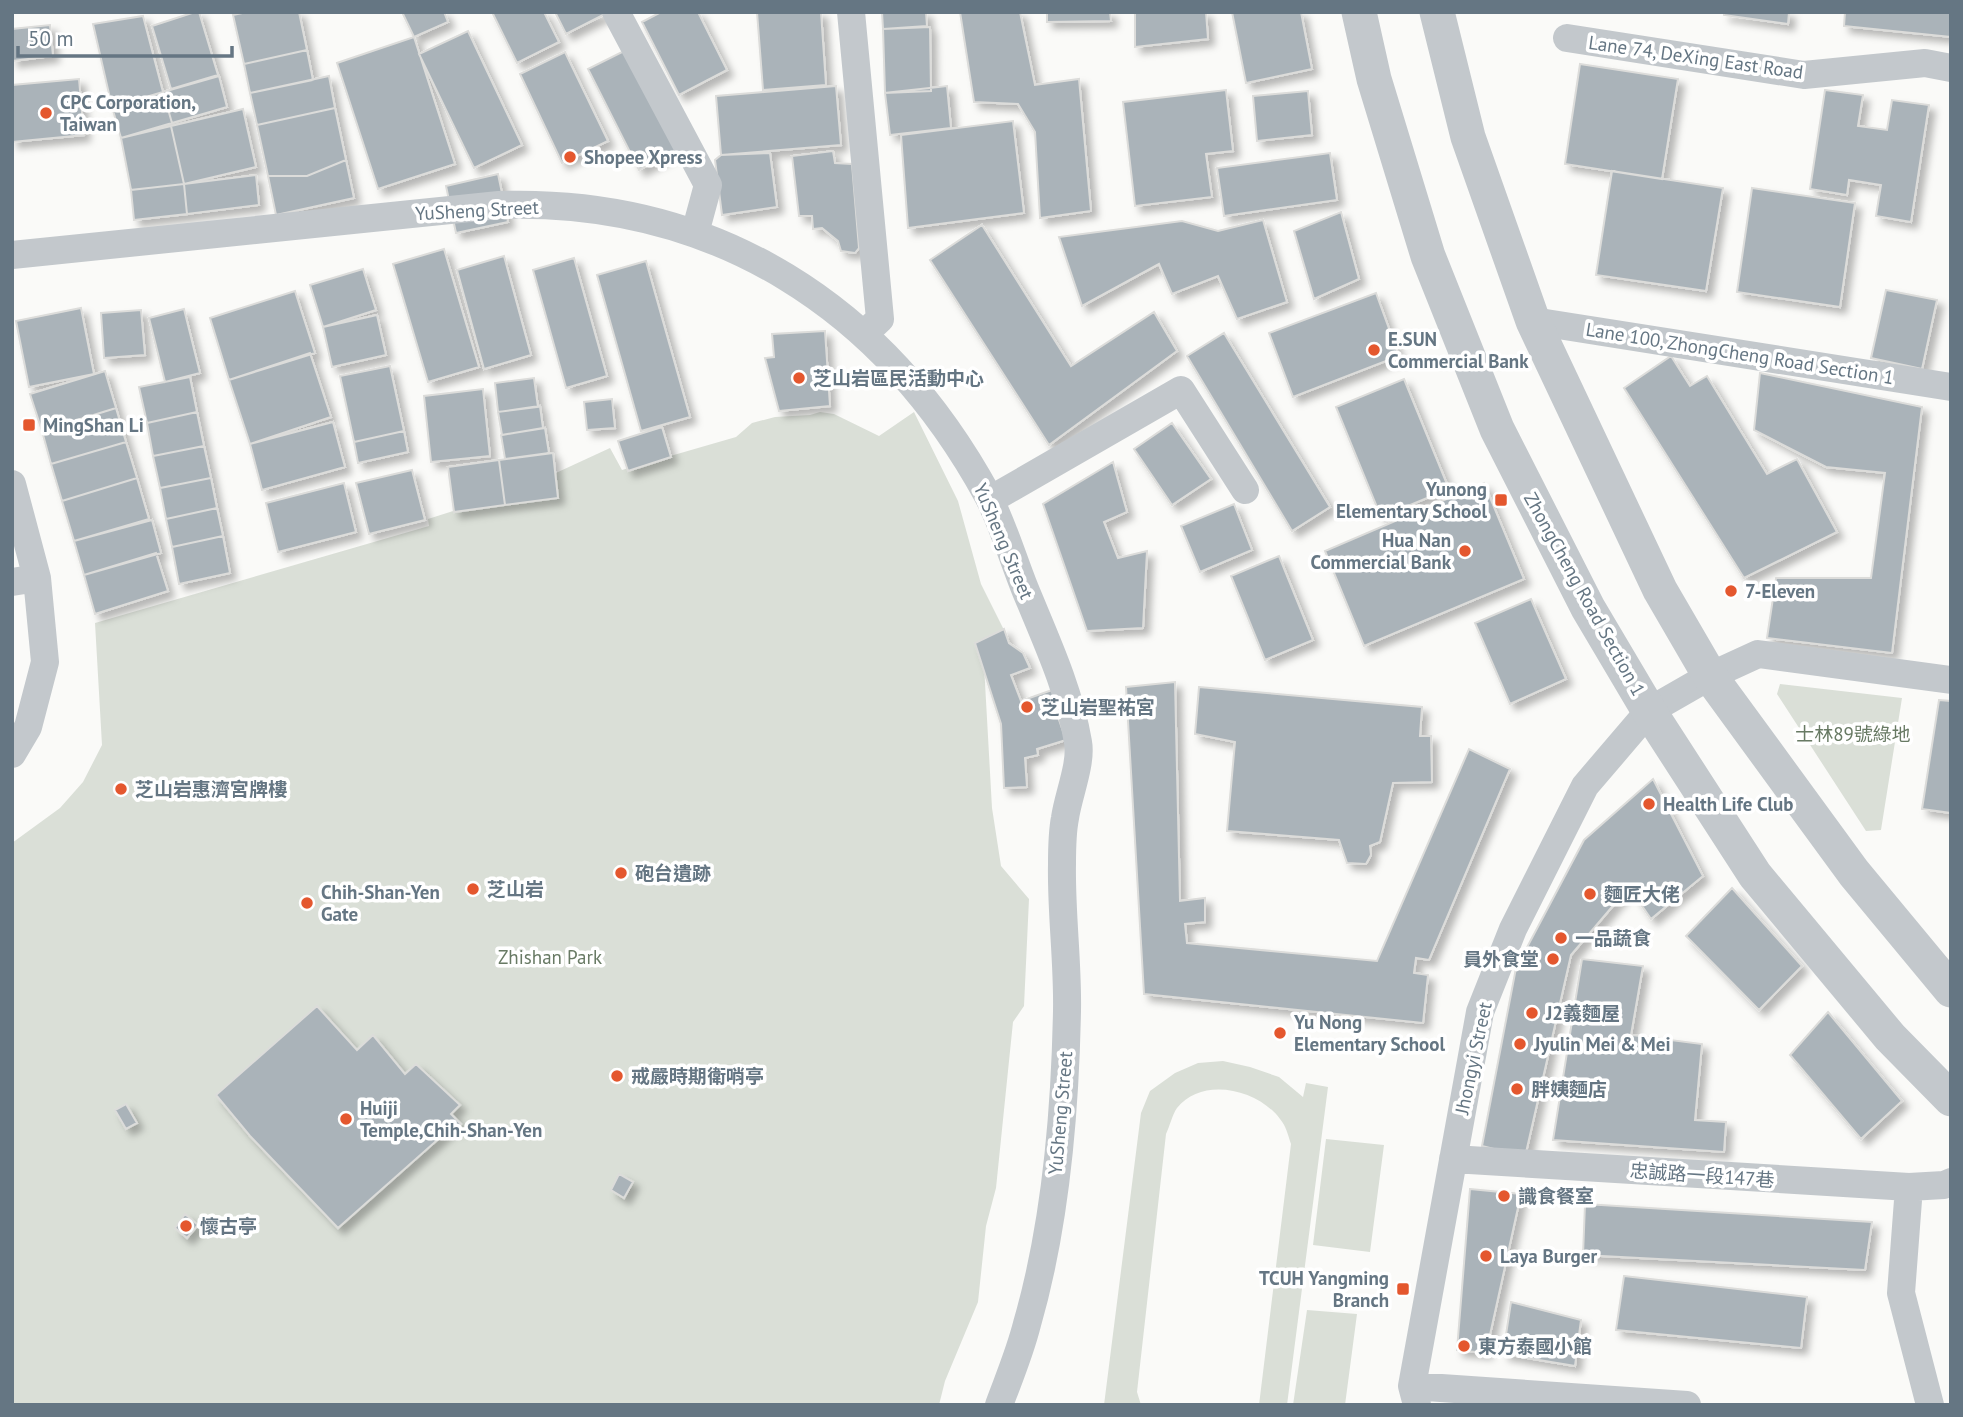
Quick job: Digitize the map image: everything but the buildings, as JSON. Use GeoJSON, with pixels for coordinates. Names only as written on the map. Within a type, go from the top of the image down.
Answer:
{"type":"FeatureCollection","features":[{"type":"Feature","properties":{"kind":"street"},"geometry":{"type":"LineString","coordinates":[[616,12],[708,185],[695,233]]}},
{"type":"Feature","properties":{"kind":"street"},"geometry":{"type":"LineString","coordinates":[[851,12],[880,319],[864,334]]}},
{"type":"Feature","properties":{"kind":"street","name":"ZhongCheng Road Section 1"},"geometry":{"type":"LineString","coordinates":[[1360,12],[1374,79],[1428,256],[1497,429],[1588,608],[1649,711],[1755,875],[1890,1037],[1951,1099]]}},
{"type":"Feature","properties":{"kind":"street"},"geometry":{"type":"LineString","coordinates":[[1437,12],[1468,137],[1533,320],[1660,590],[1710,676],[1854,873],[1951,990]]}},
{"type":"Feature","properties":{"kind":"street","name":"Lane 74, DeXing East Road"},"geometry":{"type":"LineString","coordinates":[[1567,38],[1804,75],[1925,63],[1951,68]]}},
{"type":"Feature","properties":{"kind":"street","name":"YuSheng Street"},"geometry":{"type":"LineString","coordinates":[[12,255],[499,205],[536,204],[606,211],[695,233],[740,252],[809,290],[864,334],[916,388],[958,445],[990,500],[1068,696],[1079,748],[1064,821],[1062,868],[1068,1008],[1060,1134],[1048,1227],[1027,1324],[999,1405]]}},
{"type":"Feature","properties":{"kind":"street","name":"Lane 100, ZhongCheng Road Section 1"},"geometry":{"type":"LineString","coordinates":[[1533,320],[1948,387]]}},
{"type":"Feature","properties":{"kind":"street"},"geometry":{"type":"LineString","coordinates":[[990,500],[1181,390],[1245,490]]}},
{"type":"Feature","properties":{"kind":"street"},"geometry":{"type":"LineString","coordinates":[[12,484],[24,580],[45,662],[28,727],[12,754]]}},
{"type":"Feature","properties":{"kind":"street","name":"Jhongyi Street"},"geometry":{"type":"LineString","coordinates":[[1415,1396],[1480,1012],[1513,929],[1585,786],[1649,711],[1710,676],[1758,654],[1951,680]]}},
{"type":"Feature","properties":{"kind":"street","name":"忠誠路一段147巷"},"geometry":{"type":"LineString","coordinates":[[1453,1159],[1909,1187],[1944,1185],[1951,1182]]}},
{"type":"Feature","properties":{"kind":"street"},"geometry":{"type":"LineString","coordinates":[[1909,1187],[1901,1293],[1930,1405]]}},
{"type":"Feature","properties":{"kind":"street"},"geometry":{"type":"LineString","coordinates":[[1415,1396],[1687,1405]]}},
{"type":"Feature","properties":{"kind":"green space","name":"Zhishan Park"},"geometry":{"type":"Polygon","coordinates":[[[820,412],[834,414],[879,436],[914,412],[958,501],[981,584],[1010,642],[984,665],[992,808],[1001,866],[1029,899],[1024,1006],[1013,1022],[996,1188],[986,1226],[978,1302],[945,1381],[939,1405],[12,1405],[12,843],[60,808],[83,782],[102,745],[95,623],[429,526],[428,519],[519,490],[610,448],[622,470],[736,437],[752,423],[775,417],[820,412]]]}},
{"type":"Feature","properties":{"kind":"green space","name":"士林89號綠地"},"geometry":{"type":"Polygon","coordinates":[[[1780,684],[1902,698],[1881,830],[1866,831],[1777,694],[1780,684]]]}},
{"type":"Feature","properties":{"kind":"green space"},"geometry":{"type":"Polygon","coordinates":[[[1223,1061],[1279,1077],[1303,1097],[1306,1083],[1328,1087],[1287,1405],[1259,1405],[1291,1144],[1280,1119],[1258,1100],[1230,1090],[1215,1090],[1188,1098],[1175,1111],[1166,1134],[1137,1392],[1141,1405],[1104,1405],[1141,1113],[1150,1091],[1175,1073],[1198,1063],[1223,1061]]]}},
{"type":"Feature","properties":{"kind":"green space"},"geometry":{"type":"Polygon","coordinates":[[[1326,1139],[1384,1145],[1370,1252],[1313,1245],[1326,1139]]]}},
{"type":"Feature","properties":{"kind":"green space"},"geometry":{"type":"Polygon","coordinates":[[[1307,1310],[1357,1314],[1345,1405],[1293,1405],[1307,1310]]]}},
{"type":"Feature","properties":{"kind":"place","name":"CPC Corporation, Taiwan"},"geometry":{"type":"Point","coordinates":[46,113]}},
{"type":"Feature","properties":{"kind":"place","name":"Shopee Xpress"},"geometry":{"type":"Point","coordinates":[570,157]}},
{"type":"Feature","properties":{"kind":"place","name":"E.SUN Commercial Bank"},"geometry":{"type":"Point","coordinates":[1374,350]}},
{"type":"Feature","properties":{"kind":"place","name":"芝山岩區民活動中心"},"geometry":{"type":"Point","coordinates":[799,378]}},
{"type":"Feature","properties":{"kind":"place","name":"MingShan Li"},"geometry":{"type":"Point","coordinates":[29,425]}},
{"type":"Feature","properties":{"kind":"place","name":"Yunong Elementary School"},"geometry":{"type":"Point","coordinates":[1501,500]}},
{"type":"Feature","properties":{"kind":"place","name":"Hua Nan Commercial Bank"},"geometry":{"type":"Point","coordinates":[1465,551]}},
{"type":"Feature","properties":{"kind":"place","name":"7-Eleven"},"geometry":{"type":"Point","coordinates":[1731,591]}},
{"type":"Feature","properties":{"kind":"place","name":"芝山岩聖祐宮"},"geometry":{"type":"Point","coordinates":[1027,707]}},
{"type":"Feature","properties":{"kind":"place","name":"芝山岩惠濟宮牌樓"},"geometry":{"type":"Point","coordinates":[121,789]}},
{"type":"Feature","properties":{"kind":"place","name":"Health Life Club"},"geometry":{"type":"Point","coordinates":[1649,804]}},
{"type":"Feature","properties":{"kind":"place","name":"砲台遺跡"},"geometry":{"type":"Point","coordinates":[621,873]}},
{"type":"Feature","properties":{"kind":"place","name":"芝山岩"},"geometry":{"type":"Point","coordinates":[473,889]}},
{"type":"Feature","properties":{"kind":"place","name":"麵匠大佬"},"geometry":{"type":"Point","coordinates":[1590,894]}},
{"type":"Feature","properties":{"kind":"place","name":"Chih-Shan-Yen Gate"},"geometry":{"type":"Point","coordinates":[307,903]}},
{"type":"Feature","properties":{"kind":"place","name":"一品蔬食"},"geometry":{"type":"Point","coordinates":[1561,938]}},
{"type":"Feature","properties":{"kind":"place","name":"員外食堂"},"geometry":{"type":"Point","coordinates":[1553,959]}},
{"type":"Feature","properties":{"kind":"place","name":"J2義麵屋"},"geometry":{"type":"Point","coordinates":[1532,1013]}},
{"type":"Feature","properties":{"kind":"place","name":"Yu Nong Elementary School"},"geometry":{"type":"Point","coordinates":[1280,1033]}},
{"type":"Feature","properties":{"kind":"place","name":"Jyulin Mei & Mei"},"geometry":{"type":"Point","coordinates":[1520,1044]}},
{"type":"Feature","properties":{"kind":"place","name":"戒嚴時期衛哨亭"},"geometry":{"type":"Point","coordinates":[617,1076]}},
{"type":"Feature","properties":{"kind":"place","name":"胖姨麵店"},"geometry":{"type":"Point","coordinates":[1517,1089]}},
{"type":"Feature","properties":{"kind":"place","name":"Huiji Temple,Chih-Shan-Yen"},"geometry":{"type":"Point","coordinates":[346,1119]}},
{"type":"Feature","properties":{"kind":"place","name":"識食餐室"},"geometry":{"type":"Point","coordinates":[1504,1196]}},
{"type":"Feature","properties":{"kind":"place","name":"懷古亭"},"geometry":{"type":"Point","coordinates":[186,1226]}},
{"type":"Feature","properties":{"kind":"place","name":"Laya Burger"},"geometry":{"type":"Point","coordinates":[1486,1256]}},
{"type":"Feature","properties":{"kind":"place","name":"TCUH Yangming Branch"},"geometry":{"type":"Point","coordinates":[1403,1289]}},
{"type":"Feature","properties":{"kind":"place","name":"東方泰國小館"},"geometry":{"type":"Point","coordinates":[1464,1346]}}]}
